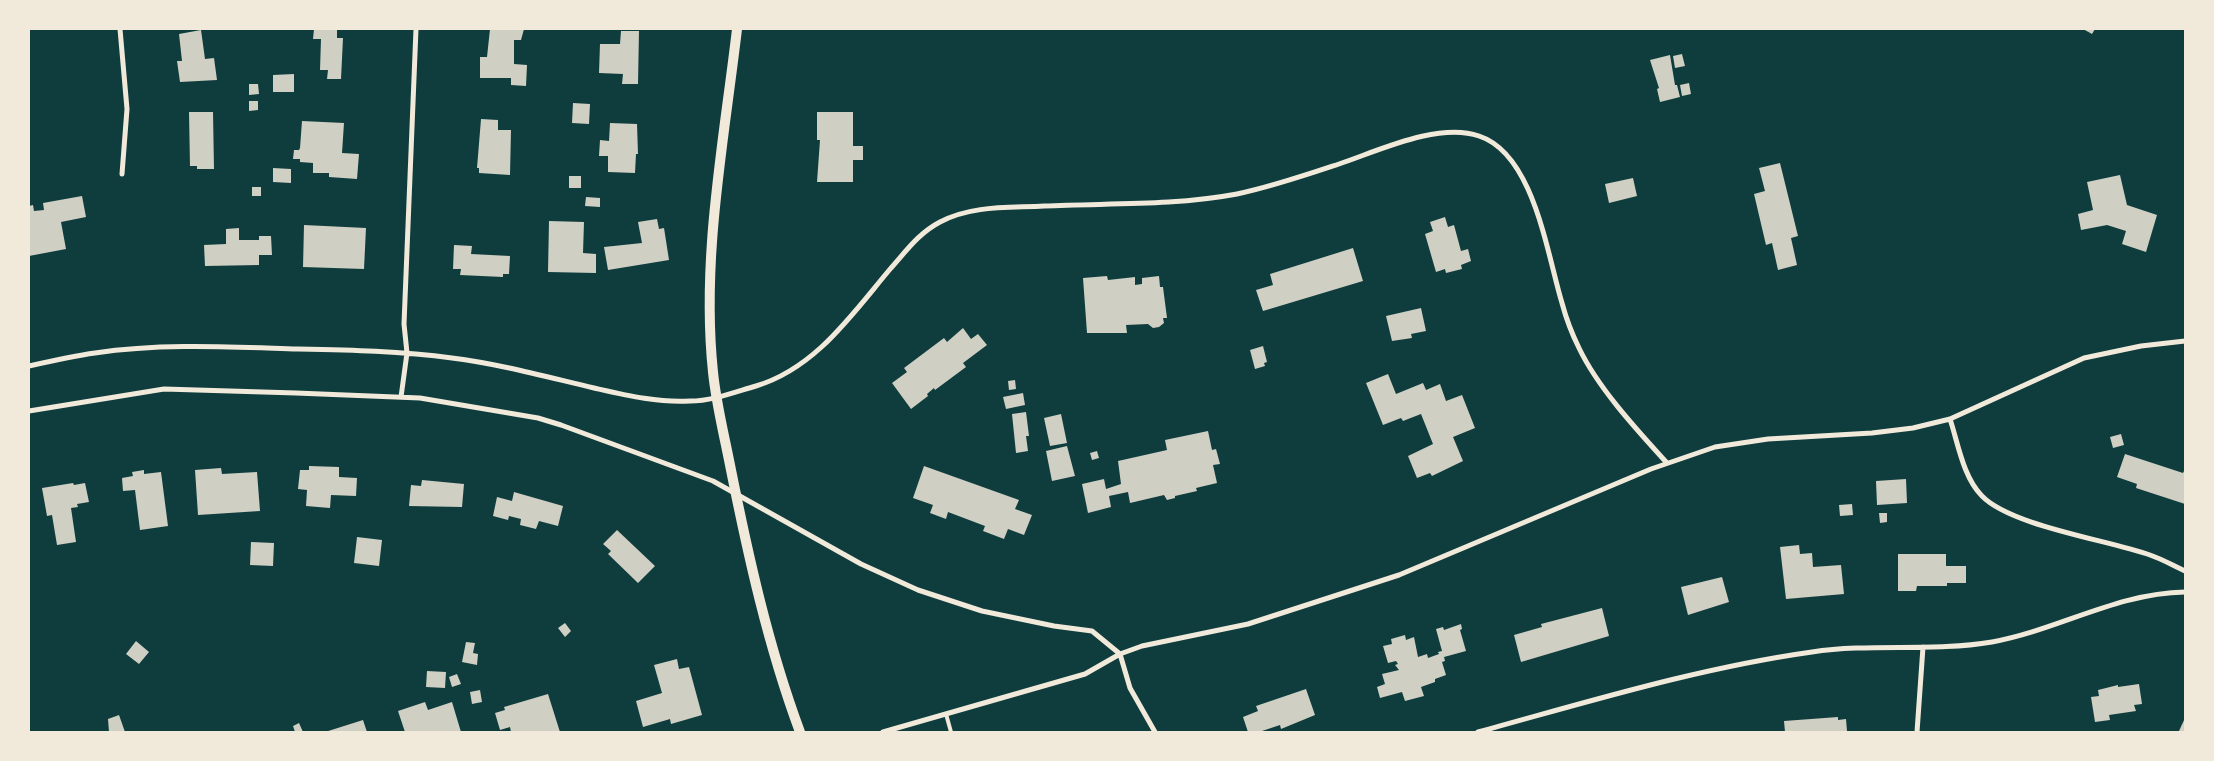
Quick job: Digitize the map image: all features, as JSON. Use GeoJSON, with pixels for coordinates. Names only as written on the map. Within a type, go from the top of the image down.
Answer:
{"type":"FeatureCollection","features":[{"type":"Feature","properties":{"kind":"main road"},"geometry":{"type":"LineString","coordinates":[[737,29],[714,219],[711,277],[712,372],[736,492],[767,623],[800,732]]}},
{"type":"Feature","properties":{"kind":"street"},"geometry":{"type":"LineString","coordinates":[[120,29],[128,108],[122,174]]}},
{"type":"Feature","properties":{"kind":"street"},"geometry":{"type":"LineString","coordinates":[[401,397],[407,353],[404,324],[416,29]]}},
{"type":"Feature","properties":{"kind":"street"},"geometry":{"type":"LineString","coordinates":[[29,366],[97,352],[216,347],[378,350],[473,362],[622,394],[670,401],[695,402],[781,378],[802,365],[820,350],[919,235],[952,216],[986,209],[1162,204],[1201,200],[1245,192],[1385,148],[1456,131],[1474,134],[1496,145],[1512,161],[1522,177],[1540,226],[1563,308],[1581,352],[1628,421],[1667,463]]}},
{"type":"Feature","properties":{"kind":"street"},"geometry":{"type":"LineString","coordinates":[[883,732],[1085,674],[1120,654],[1161,641],[1248,624],[1399,575],[1667,463],[1715,447],[1768,439],[1872,433],[1913,428],[1950,419],[2084,358],[2141,346],[2185,342]]}},
{"type":"Feature","properties":{"kind":"street"},"geometry":{"type":"LineString","coordinates":[[29,410],[164,389],[401,397],[444,401],[538,418],[696,474],[736,492],[861,564],[918,590],[982,611],[1054,626],[1092,631],[1120,654],[1130,688],[1155,732]]}},
{"type":"Feature","properties":{"kind":"street"},"geometry":{"type":"LineString","coordinates":[[1950,419],[1965,467],[1974,486],[1981,496],[1992,504],[2016,516],[2056,529],[2151,555],[2185,571]]}},
{"type":"Feature","properties":{"kind":"street"},"geometry":{"type":"LineString","coordinates":[[1478,732],[1625,691],[1756,660],[1849,648],[1923,647],[1992,642],[2032,632],[2094,610],[2162,593],[2185,592]]}},
{"type":"Feature","properties":{"kind":"street"},"geometry":{"type":"LineString","coordinates":[[1917,732],[1923,647]]}},
{"type":"Feature","properties":{"kind":"lane"},"geometry":{"type":"LineString","coordinates":[[946,714],[952,732]]}},
{"type":"Feature","properties":{"kind":"building"},"geometry":{"type":"Polygon","coordinates":[[[314,29],[337,29],[337,38],[343,38],[341,79],[327,79],[328,70],[320,70],[321,39],[313,39],[314,29]]]}},
{"type":"Feature","properties":{"kind":"building"},"geometry":{"type":"Polygon","coordinates":[[[490,29],[524,29],[521,40],[514,40],[514,64],[527,65],[526,86],[511,85],[511,78],[480,78],[480,57],[487,57],[490,29]]]}},
{"type":"Feature","properties":{"kind":"building"},"geometry":{"type":"Polygon","coordinates":[[[2083,29],[2095,29],[2092,34],[2083,29]]]}},
{"type":"Feature","properties":{"kind":"building"},"geometry":{"type":"Polygon","coordinates":[[[201,30],[205,59],[214,58],[217,80],[180,82],[177,61],[182,61],[179,34],[201,30]]]}},
{"type":"Feature","properties":{"kind":"building"},"geometry":{"type":"Polygon","coordinates":[[[621,31],[639,31],[638,84],[622,84],[623,74],[599,73],[600,44],[620,44],[621,31]]]}},
{"type":"Feature","properties":{"kind":"building"},"geometry":{"type":"Polygon","coordinates":[[[1682,54],[1685,66],[1675,68],[1673,56],[1682,54]]]}},
{"type":"Feature","properties":{"kind":"building"},"geometry":{"type":"Polygon","coordinates":[[[1670,55],[1675,85],[1677,85],[1680,97],[1660,102],[1657,89],[1659,88],[1650,60],[1670,55]]]}},
{"type":"Feature","properties":{"kind":"building"},"geometry":{"type":"Polygon","coordinates":[[[294,74],[294,92],[273,92],[273,75],[294,74]]]}},
{"type":"Feature","properties":{"kind":"building"},"geometry":{"type":"Polygon","coordinates":[[[1689,83],[1691,94],[1682,96],[1680,85],[1689,83]]]}},
{"type":"Feature","properties":{"kind":"building"},"geometry":{"type":"Polygon","coordinates":[[[249,84],[258,84],[259,94],[249,95],[249,84]]]}},
{"type":"Feature","properties":{"kind":"building"},"geometry":{"type":"Polygon","coordinates":[[[249,101],[258,101],[258,110],[249,111],[249,101]]]}},
{"type":"Feature","properties":{"kind":"building"},"geometry":{"type":"Polygon","coordinates":[[[573,103],[590,104],[589,124],[572,123],[573,103]]]}},
{"type":"Feature","properties":{"kind":"building"},"geometry":{"type":"Polygon","coordinates":[[[189,112],[213,112],[214,169],[197,169],[197,166],[190,166],[189,112]]]}},
{"type":"Feature","properties":{"kind":"building"},"geometry":{"type":"Polygon","coordinates":[[[817,112],[853,112],[853,146],[863,146],[863,160],[853,160],[853,182],[817,182],[820,140],[817,140],[817,112]]]}},
{"type":"Feature","properties":{"kind":"building"},"geometry":{"type":"Polygon","coordinates":[[[481,119],[498,120],[498,130],[511,130],[510,175],[479,173],[479,168],[477,168],[481,119]]]}},
{"type":"Feature","properties":{"kind":"building"},"geometry":{"type":"Polygon","coordinates":[[[302,121],[344,123],[342,153],[359,154],[357,179],[329,177],[329,173],[313,173],[313,163],[300,162],[300,159],[293,159],[294,150],[299,150],[300,148],[302,121]]]}},
{"type":"Feature","properties":{"kind":"building"},"geometry":{"type":"Polygon","coordinates":[[[610,123],[637,124],[638,154],[636,154],[635,173],[608,172],[608,156],[599,156],[600,140],[609,141],[610,123]]]}},
{"type":"Feature","properties":{"kind":"building"},"geometry":{"type":"Polygon","coordinates":[[[1780,163],[1798,236],[1791,238],[1797,265],[1778,270],[1772,243],[1766,245],[1754,194],[1765,191],[1759,168],[1780,163]]]}},
{"type":"Feature","properties":{"kind":"building"},"geometry":{"type":"Polygon","coordinates":[[[273,168],[291,169],[291,183],[273,182],[273,168]]]}},
{"type":"Feature","properties":{"kind":"building"},"geometry":{"type":"Polygon","coordinates":[[[2120,175],[2127,205],[2157,215],[2146,252],[2122,244],[2126,231],[2107,225],[2081,230],[2078,214],[2093,210],[2087,182],[2120,175]]]}},
{"type":"Feature","properties":{"kind":"building"},"geometry":{"type":"Polygon","coordinates":[[[569,176],[581,176],[581,188],[569,188],[569,176]]]}},
{"type":"Feature","properties":{"kind":"building"},"geometry":{"type":"Polygon","coordinates":[[[1633,178],[1637,196],[1609,203],[1605,184],[1633,178]]]}},
{"type":"Feature","properties":{"kind":"building"},"geometry":{"type":"Polygon","coordinates":[[[252,187],[261,187],[261,196],[252,196],[252,187]]]}},
{"type":"Feature","properties":{"kind":"building"},"geometry":{"type":"Polygon","coordinates":[[[82,196],[86,217],[61,222],[66,249],[29,256],[29,206],[33,205],[34,211],[44,210],[43,203],[82,196]]]}},
{"type":"Feature","properties":{"kind":"building"},"geometry":{"type":"Polygon","coordinates":[[[586,197],[600,198],[600,207],[585,206],[586,197]]]}},
{"type":"Feature","properties":{"kind":"building"},"geometry":{"type":"Polygon","coordinates":[[[1445,217],[1448,227],[1454,225],[1461,251],[1468,249],[1471,261],[1461,265],[1462,269],[1446,273],[1445,269],[1436,272],[1425,234],[1433,231],[1430,222],[1445,217]]]}},
{"type":"Feature","properties":{"kind":"building"},"geometry":{"type":"Polygon","coordinates":[[[657,219],[659,229],[664,228],[669,260],[608,270],[604,247],[642,243],[638,222],[657,219]]]}},
{"type":"Feature","properties":{"kind":"building"},"geometry":{"type":"Polygon","coordinates":[[[549,221],[584,222],[583,253],[596,254],[596,273],[548,272],[549,221]]]}},
{"type":"Feature","properties":{"kind":"building"},"geometry":{"type":"Polygon","coordinates":[[[304,225],[366,228],[364,269],[303,267],[304,225]]]}},
{"type":"Feature","properties":{"kind":"building"},"geometry":{"type":"Polygon","coordinates":[[[239,228],[239,240],[259,240],[259,236],[271,236],[272,255],[259,255],[259,265],[205,266],[204,245],[226,244],[226,229],[239,228]]]}},
{"type":"Feature","properties":{"kind":"building"},"geometry":{"type":"Polygon","coordinates":[[[454,245],[472,246],[471,254],[510,256],[509,274],[503,274],[503,277],[460,275],[461,269],[453,269],[454,245]]]}},
{"type":"Feature","properties":{"kind":"building"},"geometry":{"type":"Polygon","coordinates":[[[1353,248],[1363,281],[1263,311],[1256,290],[1273,285],[1270,274],[1353,248]]]}},
{"type":"Feature","properties":{"kind":"building"},"geometry":{"type":"Polygon","coordinates":[[[1107,276],[1108,280],[1135,277],[1135,285],[1142,284],[1142,278],[1159,276],[1160,287],[1163,287],[1167,318],[1163,318],[1164,323],[1159,327],[1153,328],[1148,324],[1126,325],[1127,333],[1087,333],[1083,278],[1107,276]]]}},
{"type":"Feature","properties":{"kind":"building"},"geometry":{"type":"Polygon","coordinates":[[[1421,308],[1426,331],[1411,334],[1412,338],[1392,341],[1386,316],[1421,308]]]}},
{"type":"Feature","properties":{"kind":"building"},"geometry":{"type":"Polygon","coordinates":[[[963,328],[971,339],[978,334],[987,345],[963,363],[966,367],[935,390],[934,388],[927,394],[928,396],[911,409],[892,383],[907,372],[904,368],[944,338],[947,342],[963,328]]]}},
{"type":"Feature","properties":{"kind":"building"},"geometry":{"type":"Polygon","coordinates":[[[1263,346],[1267,362],[1264,363],[1265,366],[1255,369],[1250,350],[1263,346]]]}},
{"type":"Feature","properties":{"kind":"building"},"geometry":{"type":"Polygon","coordinates":[[[1388,374],[1396,394],[1423,383],[1426,390],[1440,384],[1446,401],[1462,395],[1475,428],[1453,437],[1463,461],[1432,476],[1430,473],[1417,478],[1408,456],[1433,444],[1421,414],[1403,421],[1401,418],[1383,425],[1366,383],[1388,374]]]}},
{"type":"Feature","properties":{"kind":"building"},"geometry":{"type":"Polygon","coordinates":[[[1015,380],[1016,389],[1009,390],[1008,381],[1015,380]]]}},
{"type":"Feature","properties":{"kind":"building"},"geometry":{"type":"Polygon","coordinates":[[[1023,393],[1025,405],[1006,409],[1003,397],[1023,393]]]}},
{"type":"Feature","properties":{"kind":"building"},"geometry":{"type":"Polygon","coordinates":[[[1026,412],[1029,436],[1026,436],[1028,451],[1016,453],[1012,414],[1026,412]]]}},
{"type":"Feature","properties":{"kind":"building"},"geometry":{"type":"Polygon","coordinates":[[[1061,414],[1067,443],[1050,446],[1044,418],[1061,414]]]}},
{"type":"Feature","properties":{"kind":"building"},"geometry":{"type":"Polygon","coordinates":[[[1208,431],[1212,450],[1216,449],[1220,464],[1213,465],[1217,483],[1196,488],[1197,491],[1175,496],[1175,498],[1167,500],[1164,495],[1130,503],[1128,492],[1109,496],[1111,507],[1088,513],[1082,484],[1104,479],[1106,489],[1121,484],[1118,461],[1167,450],[1165,440],[1208,431]]]}},
{"type":"Feature","properties":{"kind":"building"},"geometry":{"type":"Polygon","coordinates":[[[2121,434],[2124,445],[2113,448],[2110,437],[2121,434]]]}},
{"type":"Feature","properties":{"kind":"building"},"geometry":{"type":"Polygon","coordinates":[[[1067,446],[1075,476],[1052,481],[1046,451],[1067,446]]]}},
{"type":"Feature","properties":{"kind":"building"},"geometry":{"type":"Polygon","coordinates":[[[1097,451],[1099,458],[1092,460],[1090,453],[1097,451]]]}},
{"type":"Feature","properties":{"kind":"building"},"geometry":{"type":"Polygon","coordinates":[[[2125,454],[2183,473],[2185,469],[2185,504],[2136,488],[2137,484],[2117,477],[2125,454]]]}},
{"type":"Feature","properties":{"kind":"building"},"geometry":{"type":"Polygon","coordinates":[[[309,466],[339,467],[339,477],[357,478],[356,496],[331,495],[330,508],[306,506],[307,490],[298,489],[300,470],[309,470],[309,466]]]}},
{"type":"Feature","properties":{"kind":"building"},"geometry":{"type":"Polygon","coordinates":[[[924,466],[1019,500],[1015,509],[1032,515],[1024,535],[1008,529],[1004,539],[983,531],[985,526],[948,512],[946,519],[930,513],[933,505],[913,498],[924,466]]]}},
{"type":"Feature","properties":{"kind":"building"},"geometry":{"type":"Polygon","coordinates":[[[221,468],[222,474],[257,472],[260,511],[198,515],[195,470],[221,468]]]}},
{"type":"Feature","properties":{"kind":"building"},"geometry":{"type":"Polygon","coordinates":[[[144,470],[144,474],[161,472],[168,526],[140,530],[135,490],[123,491],[122,478],[133,476],[132,472],[144,470]]]}},
{"type":"Feature","properties":{"kind":"building"},"geometry":{"type":"Polygon","coordinates":[[[1906,479],[1907,503],[1877,505],[1876,481],[1906,479]]]}},
{"type":"Feature","properties":{"kind":"building"},"geometry":{"type":"Polygon","coordinates":[[[422,480],[464,484],[462,507],[409,506],[411,485],[421,486],[422,480]]]}},
{"type":"Feature","properties":{"kind":"building"},"geometry":{"type":"Polygon","coordinates":[[[73,483],[74,485],[85,483],[89,502],[77,504],[78,507],[71,508],[76,542],[57,545],[52,515],[47,516],[42,488],[73,483]]]}},
{"type":"Feature","properties":{"kind":"building"},"geometry":{"type":"Polygon","coordinates":[[[514,492],[563,506],[558,526],[539,521],[536,529],[520,525],[521,519],[509,516],[508,520],[493,516],[497,497],[512,501],[514,492]]]}},
{"type":"Feature","properties":{"kind":"building"},"geometry":{"type":"Polygon","coordinates":[[[1852,504],[1853,515],[1840,516],[1839,505],[1852,504]]]}},
{"type":"Feature","properties":{"kind":"building"},"geometry":{"type":"Polygon","coordinates":[[[1879,513],[1887,513],[1887,522],[1880,523],[1879,513]]]}},
{"type":"Feature","properties":{"kind":"building"},"geometry":{"type":"Polygon","coordinates":[[[617,530],[655,566],[638,583],[608,554],[611,551],[603,544],[617,530]]]}},
{"type":"Feature","properties":{"kind":"building"},"geometry":{"type":"Polygon","coordinates":[[[357,537],[382,540],[379,566],[354,563],[357,537]]]}},
{"type":"Feature","properties":{"kind":"building"},"geometry":{"type":"Polygon","coordinates":[[[251,542],[274,543],[273,566],[250,565],[251,542]]]}},
{"type":"Feature","properties":{"kind":"building"},"geometry":{"type":"Polygon","coordinates":[[[1799,545],[1800,554],[1812,553],[1813,567],[1841,565],[1844,594],[1786,599],[1780,547],[1799,545]]]}},
{"type":"Feature","properties":{"kind":"building"},"geometry":{"type":"Polygon","coordinates":[[[1898,554],[1946,554],[1946,566],[1966,566],[1966,583],[1947,583],[1947,586],[1917,586],[1916,591],[1898,591],[1898,554]]]}},
{"type":"Feature","properties":{"kind":"building"},"geometry":{"type":"Polygon","coordinates":[[[1722,577],[1729,602],[1688,615],[1681,587],[1722,577]]]}},
{"type":"Feature","properties":{"kind":"building"},"geometry":{"type":"Polygon","coordinates":[[[1602,608],[1609,636],[1521,662],[1514,635],[1542,627],[1541,624],[1602,608]]]}},
{"type":"Feature","properties":{"kind":"building"},"geometry":{"type":"Polygon","coordinates":[[[565,623],[571,631],[565,637],[558,628],[565,623]]]}},
{"type":"Feature","properties":{"kind":"building"},"geometry":{"type":"Polygon","coordinates":[[[1461,624],[1462,629],[1460,630],[1466,651],[1444,657],[1445,661],[1442,662],[1446,675],[1435,679],[1435,682],[1421,687],[1424,696],[1405,701],[1402,692],[1380,698],[1377,687],[1385,684],[1382,674],[1399,670],[1395,665],[1398,664],[1396,661],[1388,663],[1383,646],[1392,644],[1391,639],[1405,635],[1406,640],[1414,637],[1418,657],[1427,654],[1428,658],[1442,651],[1436,629],[1443,627],[1444,630],[1461,624]]]}},
{"type":"Feature","properties":{"kind":"building"},"geometry":{"type":"Polygon","coordinates":[[[136,641],[149,652],[139,664],[126,654],[136,641]]]}},
{"type":"Feature","properties":{"kind":"building"},"geometry":{"type":"Polygon","coordinates":[[[466,642],[475,643],[473,653],[478,654],[477,665],[462,662],[466,642]]]}},
{"type":"Feature","properties":{"kind":"building"},"geometry":{"type":"Polygon","coordinates":[[[677,659],[679,669],[689,667],[702,715],[671,724],[670,719],[643,727],[636,701],[662,693],[654,665],[677,659]]]}},
{"type":"Feature","properties":{"kind":"building"},"geometry":{"type":"Polygon","coordinates":[[[427,671],[446,672],[445,688],[426,687],[427,671]]]}},
{"type":"Feature","properties":{"kind":"building"},"geometry":{"type":"Polygon","coordinates":[[[457,674],[461,684],[452,687],[449,677],[457,674]]]}},
{"type":"Feature","properties":{"kind":"building"},"geometry":{"type":"Polygon","coordinates":[[[2139,684],[2142,704],[2134,705],[2136,711],[2109,715],[2110,720],[2095,722],[2091,697],[2099,696],[2098,690],[2118,685],[2118,687],[2139,684]]]}},
{"type":"Feature","properties":{"kind":"building"},"geometry":{"type":"Polygon","coordinates":[[[1306,689],[1315,715],[1281,729],[1280,725],[1259,732],[1248,732],[1243,717],[1258,711],[1256,706],[1306,689]]]}},
{"type":"Feature","properties":{"kind":"building"},"geometry":{"type":"Polygon","coordinates":[[[480,690],[482,702],[472,704],[470,692],[480,690]]]}},
{"type":"Feature","properties":{"kind":"building"},"geometry":{"type":"Polygon","coordinates":[[[548,694],[560,732],[511,732],[510,727],[500,730],[495,713],[505,710],[504,707],[548,694]]]}},
{"type":"Feature","properties":{"kind":"building"},"geometry":{"type":"Polygon","coordinates":[[[425,702],[428,710],[452,702],[461,732],[405,732],[398,711],[425,702]]]}},
{"type":"Feature","properties":{"kind":"building"},"geometry":{"type":"Polygon","coordinates":[[[119,715],[125,732],[109,732],[108,719],[119,715]]]}},
{"type":"Feature","properties":{"kind":"building"},"geometry":{"type":"Polygon","coordinates":[[[1838,717],[1838,720],[1846,719],[1847,731],[1785,732],[1784,721],[1838,717]]]}},
{"type":"Feature","properties":{"kind":"building"},"geometry":{"type":"Polygon","coordinates":[[[2185,718],[2185,732],[2179,731],[2185,718]]]}},
{"type":"Feature","properties":{"kind":"building"},"geometry":{"type":"Polygon","coordinates":[[[363,720],[367,732],[325,732],[363,720]]]}},
{"type":"Feature","properties":{"kind":"building"},"geometry":{"type":"Polygon","coordinates":[[[299,723],[303,732],[295,732],[293,726],[299,723]]]}}]}
